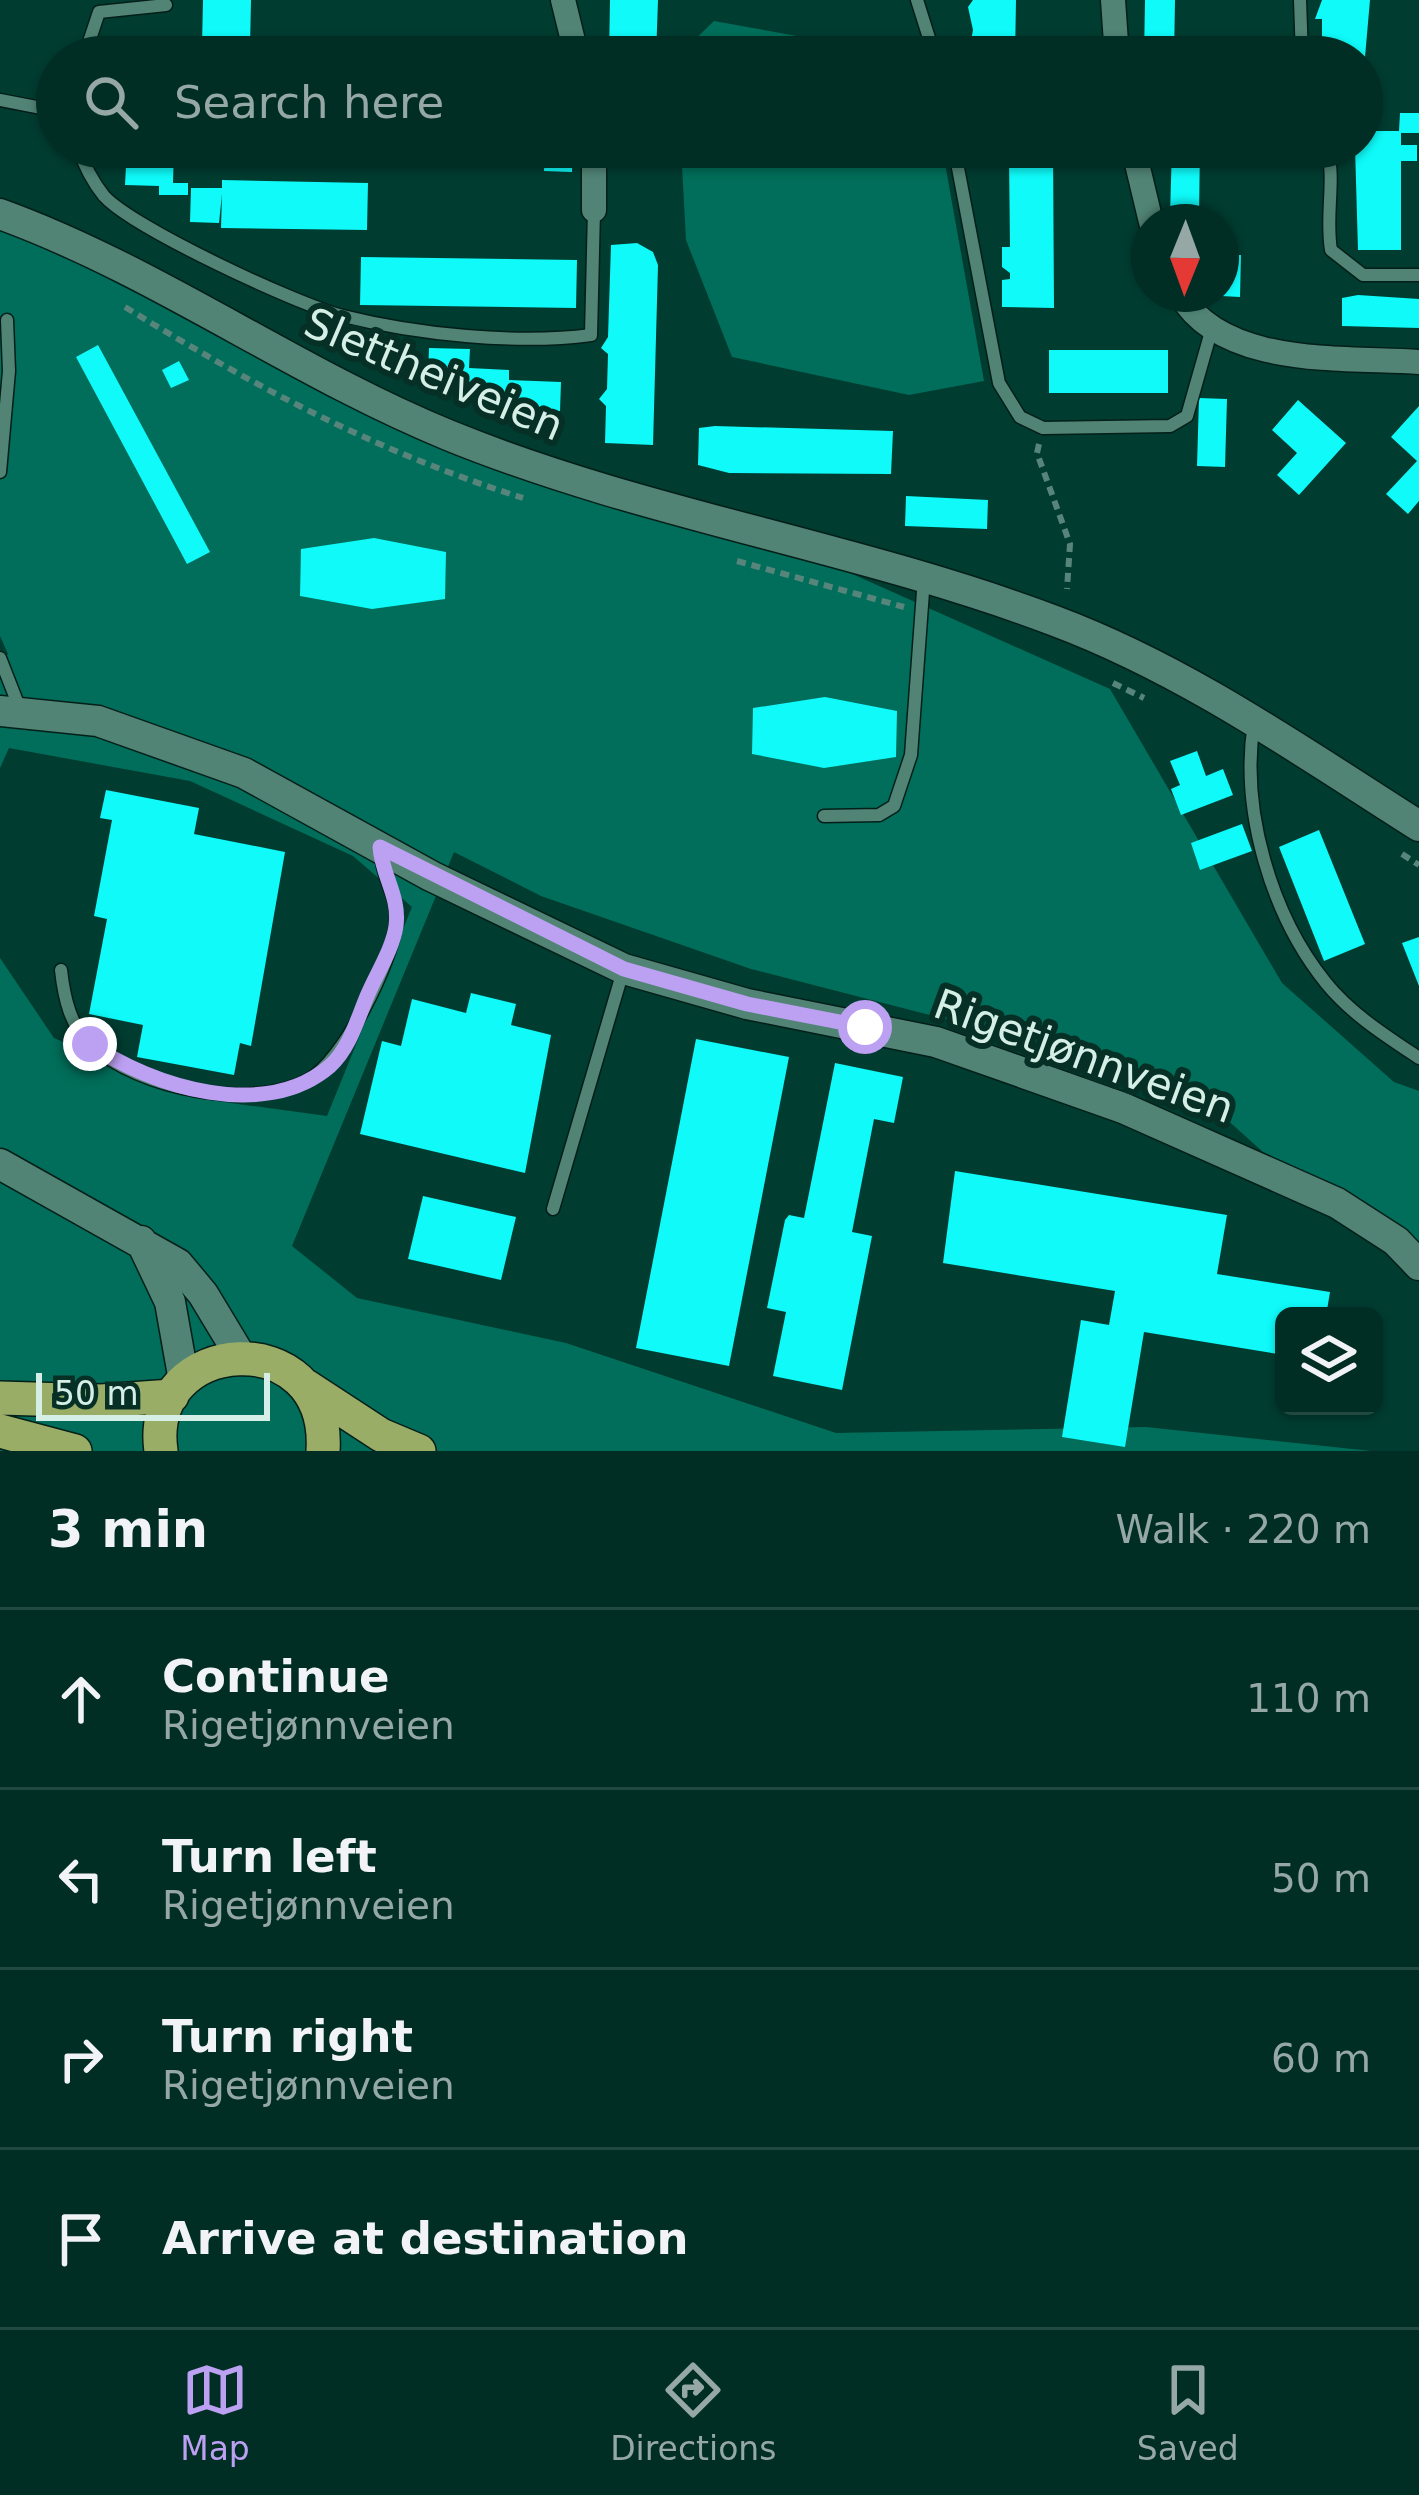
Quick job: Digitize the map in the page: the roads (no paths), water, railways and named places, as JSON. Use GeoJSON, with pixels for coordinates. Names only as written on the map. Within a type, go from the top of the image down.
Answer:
{"type":"FeatureCollection","features":[{"type":"Feature","properties":{"kind":"highway"},"geometry":{"type":"LineString","coordinates":[[161,1451],[163,1419],[178,1388],[201,1368],[241,1357],[265,1360],[381,1435],[418,1451]]}},
{"type":"Feature","properties":{"kind":"highway"},"geometry":{"type":"LineString","coordinates":[[304,1385],[318,1406],[323,1451]]}},
{"type":"Feature","properties":{"kind":"highway"},"geometry":{"type":"LineString","coordinates":[[0,1398],[101,1401],[178,1388]]}},
{"type":"Feature","properties":{"kind":"highway"},"geometry":{"type":"LineString","coordinates":[[0,1431],[75,1451]]}},
{"type":"Feature","properties":{"kind":"street"},"geometry":{"type":"LineString","coordinates":[[563,0],[572,36]]}},
{"type":"Feature","properties":{"kind":"street"},"geometry":{"type":"LineString","coordinates":[[1113,0],[1116,36]]}},
{"type":"Feature","properties":{"kind":"street"},"geometry":{"type":"LineString","coordinates":[[593,168],[594,210]]}},
{"type":"Feature","properties":{"kind":"street"},"geometry":{"type":"LineString","coordinates":[[1138,168],[1147,204]]}},
{"type":"Feature","properties":{"kind":"street","name":"Slettheiveien"},"geometry":{"type":"LineString","coordinates":[[0,214],[131,274],[445,434],[537,468],[925,577],[1078,630],[1254,722],[1419,826]]}},
{"type":"Feature","properties":{"kind":"street"},"geometry":{"type":"LineString","coordinates":[[1196,312],[1211,328],[1233,340],[1285,351],[1419,362]]}},
{"type":"Feature","properties":{"kind":"street","name":"Rigetjønnveien"},"geometry":{"type":"LineString","coordinates":[[10,711],[98,721],[172,744],[315,808],[380,847],[624,969],[747,1004],[937,1042],[1013,1066],[1275,1172],[1396,1241],[1419,1265]]}},
{"type":"Feature","properties":{"kind":"street"},"geometry":{"type":"LineString","coordinates":[[0,1164],[178,1264],[203,1294],[241,1357]]}},
{"type":"Feature","properties":{"kind":"street"},"geometry":{"type":"LineString","coordinates":[[141,1241],[170,1303],[178,1388]]}},
{"type":"Feature","properties":{"kind":"lane"},"geometry":{"type":"LineString","coordinates":[[917,0],[928,36]]}},
{"type":"Feature","properties":{"kind":"lane"},"geometry":{"type":"LineString","coordinates":[[1300,0],[1301,36]]}},
{"type":"Feature","properties":{"kind":"lane"},"geometry":{"type":"LineString","coordinates":[[91,36],[98,13],[166,5]]}},
{"type":"Feature","properties":{"kind":"lane"},"geometry":{"type":"LineString","coordinates":[[0,100],[36,107]]}},
{"type":"Feature","properties":{"kind":"lane","name":"Slettheiveien"},"geometry":{"type":"LineString","coordinates":[[89,168],[104,196],[167,239],[338,315],[529,340],[591,334],[594,210]]}},
{"type":"Feature","properties":{"kind":"lane"},"geometry":{"type":"LineString","coordinates":[[958,168],[999,383],[1020,417],[1043,428],[1170,426],[1187,416],[1211,328]]}},
{"type":"Feature","properties":{"kind":"lane"},"geometry":{"type":"LineString","coordinates":[[1332,168],[1327,225],[1330,250],[1363,275],[1419,275]]}},
{"type":"Feature","properties":{"kind":"lane"},"geometry":{"type":"LineString","coordinates":[[0,472],[9,371],[7,320]]}},
{"type":"Feature","properties":{"kind":"lane"},"geometry":{"type":"LineString","coordinates":[[824,816],[879,815],[894,806],[903,785],[916,713],[925,577]]}},
{"type":"Feature","properties":{"kind":"lane","name":"Rigetjønnveien"},"geometry":{"type":"LineString","coordinates":[[0,658],[10,711]]}},
{"type":"Feature","properties":{"kind":"lane"},"geometry":{"type":"LineString","coordinates":[[1254,722],[1249,755],[1258,831],[1284,912],[1328,985],[1360,1018],[1419,1058]]}},
{"type":"Feature","properties":{"kind":"lane"},"geometry":{"type":"LineString","coordinates":[[61,970],[72,1018],[90,1044],[122,1066],[155,1079],[235,1093],[280,1091],[307,1081],[332,1064],[348,1041],[396,928],[396,895],[382,870],[380,847]]}},
{"type":"Feature","properties":{"kind":"lane"},"geometry":{"type":"LineString","coordinates":[[553,1209],[624,969]]}}]}
